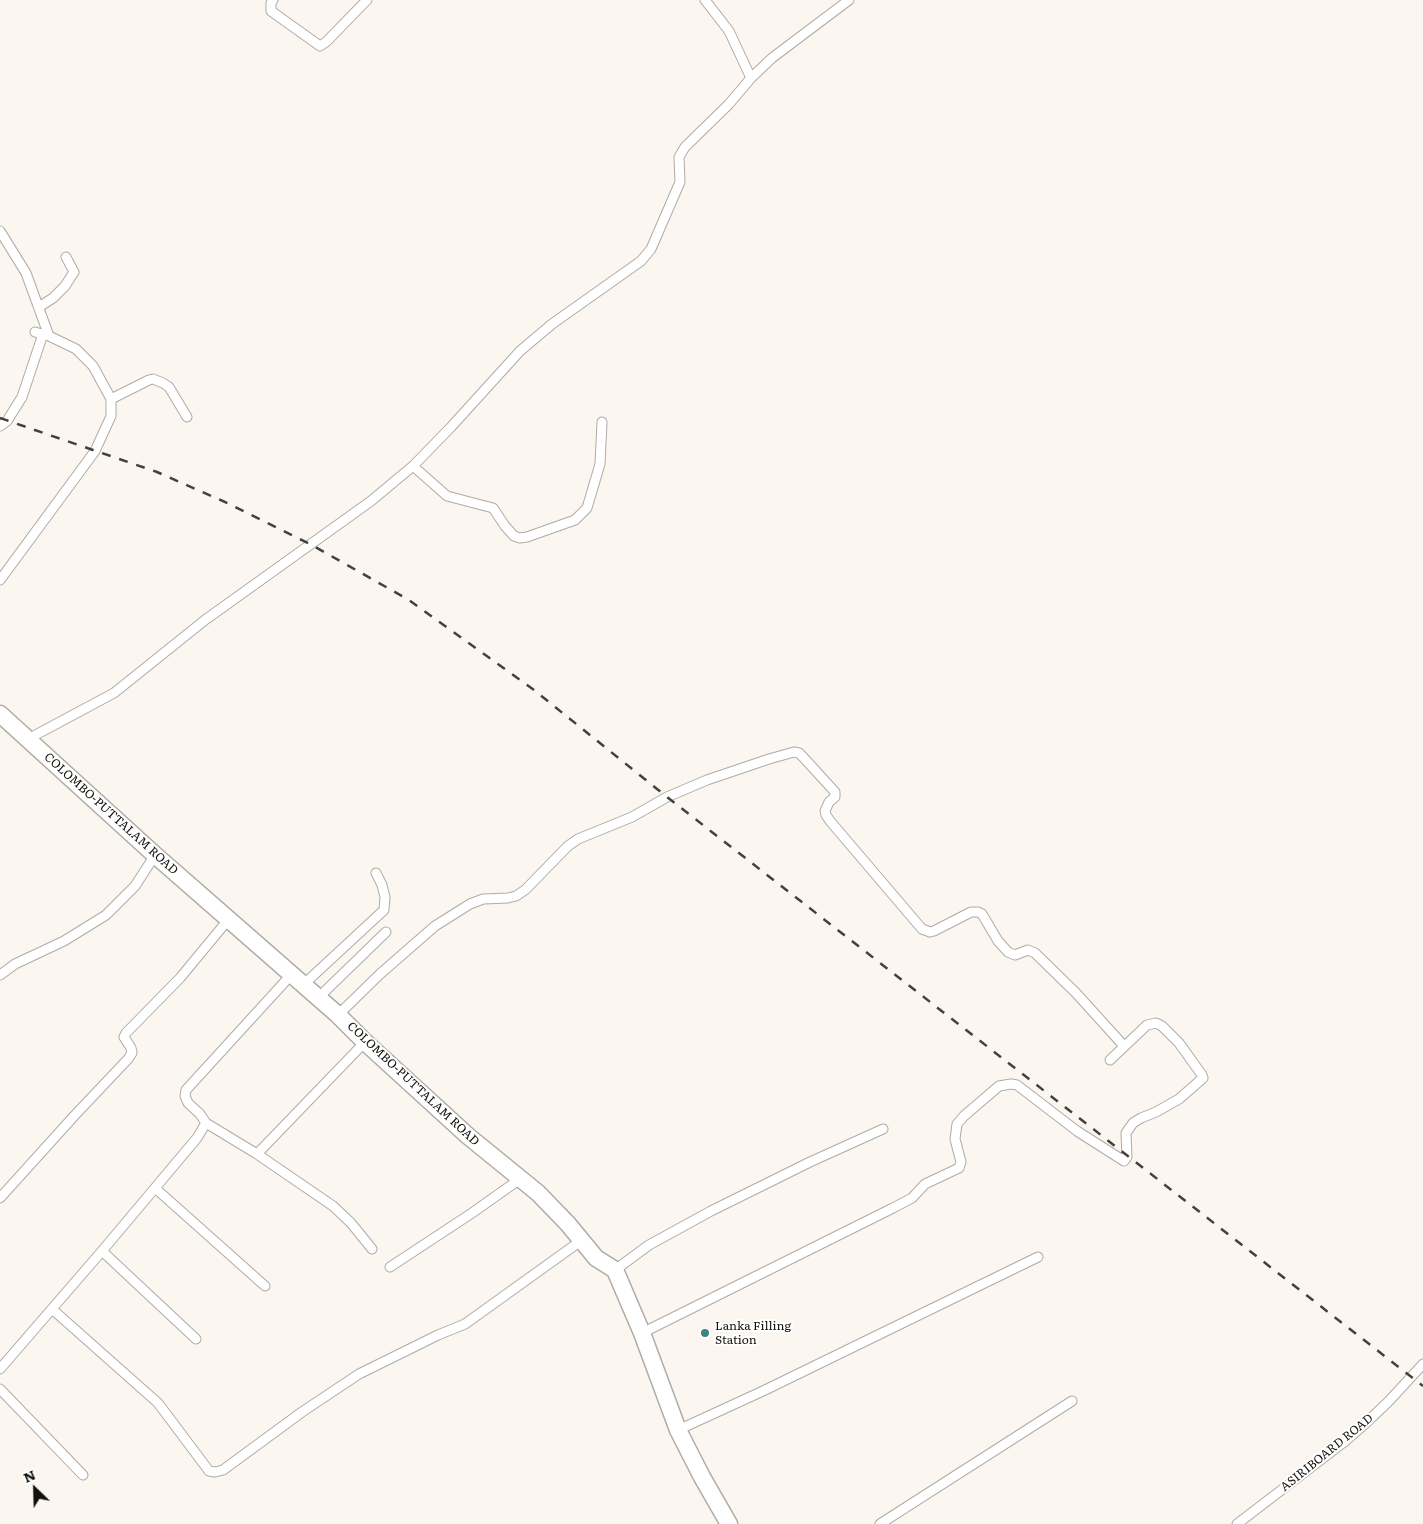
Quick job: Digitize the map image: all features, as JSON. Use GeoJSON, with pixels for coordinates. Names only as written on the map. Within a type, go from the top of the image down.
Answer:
{"type":"FeatureCollection","features":[{"type":"Feature","properties":{"kind":"highway","name":"COLOMBO-PUTTALAM ROAD"},"geometry":{"type":"LineString","coordinates":[[0,714],[155,855],[338,1015],[364,1042],[468,1136],[538,1193],[568,1224],[596,1258],[615,1270]]}},
{"type":"Feature","properties":{"kind":"highway"},"geometry":{"type":"LineString","coordinates":[[615,1270],[642,1333],[678,1430],[729,1524]]}},
{"type":"Feature","properties":{"kind":"street"},"geometry":{"type":"LineString","coordinates":[[273,0],[270,3],[271,11],[320,46],[367,0]]}},
{"type":"Feature","properties":{"kind":"street"},"geometry":{"type":"LineString","coordinates":[[706,0],[729,31],[750,78]]}},
{"type":"Feature","properties":{"kind":"street"},"geometry":{"type":"LineString","coordinates":[[28,739],[114,693],[204,620],[371,501],[413,466],[520,351],[552,324],[641,261],[651,249],[680,182],[679,157],[685,147],[729,104],[750,78],[772,58],[849,0]]}},
{"type":"Feature","properties":{"kind":"street"},"geometry":{"type":"LineString","coordinates":[[0,232],[26,273],[39,308],[42,334],[22,397],[7,421],[0,426]]}},
{"type":"Feature","properties":{"kind":"street"},"geometry":{"type":"LineString","coordinates":[[39,308],[65,286],[74,272],[66,257]]}},
{"type":"Feature","properties":{"kind":"street"},"geometry":{"type":"LineString","coordinates":[[0,580],[95,451],[111,416],[111,399],[93,366],[76,349],[42,334]]}},
{"type":"Feature","properties":{"kind":"street"},"geometry":{"type":"LineString","coordinates":[[111,399],[153,379],[169,387],[187,417]]}},
{"type":"Feature","properties":{"kind":"street"},"geometry":{"type":"LineString","coordinates":[[413,466],[447,496],[493,508],[514,536],[526,537],[575,520],[587,508],[600,464],[602,422]]}},
{"type":"Feature","properties":{"kind":"street"},"geometry":{"type":"LineString","coordinates":[[338,1015],[380,974],[435,926],[470,904],[483,899],[516,896],[525,890],[568,846],[578,839],[632,817],[667,797],[707,780],[794,752],[799,753],[835,792],[835,797],[829,802],[825,811],[830,821],[922,929],[930,932],[971,912],[982,914],[998,941],[1008,952],[1015,955],[1028,950],[1034,953],[1076,993],[1124,1046]]}},
{"type":"Feature","properties":{"kind":"street"},"geometry":{"type":"LineString","coordinates":[[0,976],[15,964],[64,941],[106,915],[135,886],[155,855]]}},
{"type":"Feature","properties":{"kind":"street"},"geometry":{"type":"LineString","coordinates":[[372,1249],[351,1223],[333,1206],[258,1154],[206,1123],[200,1114],[188,1103],[185,1096],[186,1090],[297,980],[384,910],[385,897],[376,873]]}},
{"type":"Feature","properties":{"kind":"street"},"geometry":{"type":"LineString","coordinates":[[0,1198],[74,1115],[128,1060],[132,1053],[124,1037],[126,1033],[180,978],[228,920]]}},
{"type":"Feature","properties":{"kind":"street"},"geometry":{"type":"LineString","coordinates":[[318,998],[386,932]]}},
{"type":"Feature","properties":{"kind":"street"},"geometry":{"type":"LineString","coordinates":[[642,1333],[893,1208],[912,1198],[925,1184],[959,1168],[961,1162],[955,1139],[957,1124],[999,1086],[1017,1085],[1076,1130],[1124,1162],[1127,1157],[1126,1133],[1133,1123],[1179,1099],[1202,1080],[1203,1077],[1179,1043],[1159,1024],[1147,1025],[1110,1060]]}},
{"type":"Feature","properties":{"kind":"street"},"geometry":{"type":"LineString","coordinates":[[258,1154],[364,1042]]}},
{"type":"Feature","properties":{"kind":"street"},"geometry":{"type":"LineString","coordinates":[[0,1369],[197,1138],[206,1123]]}},
{"type":"Feature","properties":{"kind":"street"},"geometry":{"type":"LineString","coordinates":[[615,1270],[649,1245],[712,1211],[810,1162],[882,1130]]}},
{"type":"Feature","properties":{"kind":"street"},"geometry":{"type":"LineString","coordinates":[[390,1267],[520,1179]]}},
{"type":"Feature","properties":{"kind":"street"},"geometry":{"type":"LineString","coordinates":[[155,1188],[265,1286]]}},
{"type":"Feature","properties":{"kind":"street"},"geometry":{"type":"LineString","coordinates":[[52,1309],[158,1403],[209,1471],[215,1472],[223,1470],[358,1374],[465,1324],[582,1240]]}},
{"type":"Feature","properties":{"kind":"street"},"geometry":{"type":"LineString","coordinates":[[102,1251],[196,1339]]}},
{"type":"Feature","properties":{"kind":"street"},"geometry":{"type":"LineString","coordinates":[[678,1430],[763,1391],[1038,1257]]}},
{"type":"Feature","properties":{"kind":"street","name":"ASIRIBOARD ROAD"},"geometry":{"type":"LineString","coordinates":[[1237,1524],[1344,1442],[1367,1422],[1423,1364]]}},
{"type":"Feature","properties":{"kind":"street"},"geometry":{"type":"LineString","coordinates":[[0,1389],[83,1475]]}},
{"type":"Feature","properties":{"kind":"street"},"geometry":{"type":"LineString","coordinates":[[880,1524],[1072,1401]]}},
{"type":"Feature","properties":{"kind":"railway"},"geometry":{"type":"LineString","coordinates":[[0,418],[157,472],[225,502],[310,544],[409,600],[534,690],[667,797],[1423,1386]]}},
{"type":"Feature","properties":{"kind":"place","name":"Lanka Filling Station"},"geometry":{"type":"Point","coordinates":[705,1333]}}]}
